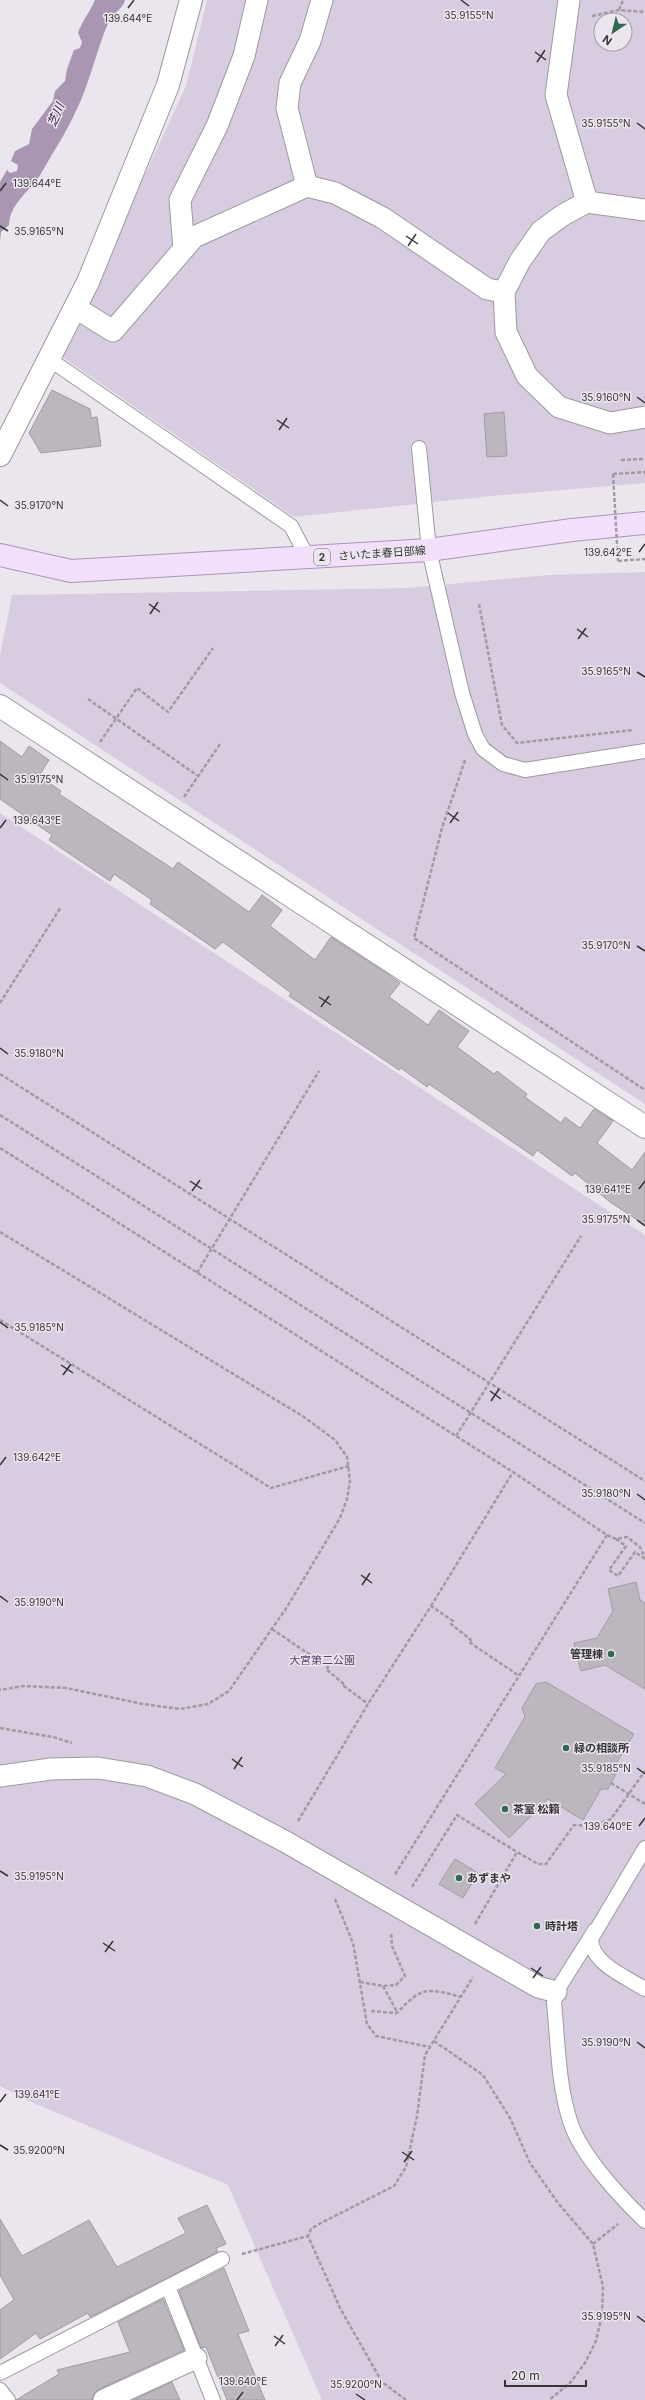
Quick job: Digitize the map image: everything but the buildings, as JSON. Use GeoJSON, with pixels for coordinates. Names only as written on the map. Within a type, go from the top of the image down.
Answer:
{"type":"FeatureCollection","features":[{"type":"Feature","properties":{"kind":"main road","name":"さいたま春日部線"},"geometry":{"type":"LineString","coordinates":[[0,555],[71,572],[429,550],[572,530],[645,523]]}},
{"type":"Feature","properties":{"kind":"street"},"geometry":{"type":"LineString","coordinates":[[0,455],[76,308],[168,85],[191,0]]}},
{"type":"Feature","properties":{"kind":"street"},"geometry":{"type":"LineString","coordinates":[[184,249],[180,200],[217,126],[239,70],[257,0]]}},
{"type":"Feature","properties":{"kind":"street"},"geometry":{"type":"LineString","coordinates":[[307,186],[287,108],[290,83],[310,41],[322,0]]}},
{"type":"Feature","properties":{"kind":"street"},"geometry":{"type":"LineString","coordinates":[[569,0],[556,96],[587,202]]}},
{"type":"Feature","properties":{"kind":"street"},"geometry":{"type":"LineString","coordinates":[[76,308],[112,331],[194,237],[307,186],[335,193],[383,218],[487,289],[504,292]]}},
{"type":"Feature","properties":{"kind":"street"},"geometry":{"type":"LineString","coordinates":[[645,210],[587,202],[563,214],[541,231],[520,261],[504,292],[506,332],[527,376],[559,407],[610,423],[645,417]]}},
{"type":"Feature","properties":{"kind":"street"},"geometry":{"type":"LineString","coordinates":[[0,706],[645,1127]]}},
{"type":"Feature","properties":{"kind":"street"},"geometry":{"type":"LineString","coordinates":[[0,1776],[51,1769],[98,1768],[147,1776],[195,1794],[286,1842],[538,1987],[556,1992]]}},
{"type":"Feature","properties":{"kind":"street"},"geometry":{"type":"LineString","coordinates":[[104,2400],[196,2358]]}},
{"type":"Feature","properties":{"kind":"lane"},"geometry":{"type":"LineString","coordinates":[[50,359],[291,526],[308,558]]}},
{"type":"Feature","properties":{"kind":"lane"},"geometry":{"type":"LineString","coordinates":[[419,448],[429,550],[462,693],[475,734],[483,749],[503,764],[525,770],[645,751]]}},
{"type":"Feature","properties":{"kind":"lane"},"geometry":{"type":"LineString","coordinates":[[645,1848],[556,1992],[554,2003],[562,2088],[570,2122],[582,2148],[645,2221]]}},
{"type":"Feature","properties":{"kind":"lane"},"geometry":{"type":"LineString","coordinates":[[595,1930],[591,1939],[592,1949],[598,1957],[645,1988]]}},
{"type":"Feature","properties":{"kind":"lane"},"geometry":{"type":"LineString","coordinates":[[0,2373],[222,2259]]}},
{"type":"Feature","properties":{"kind":"lane"},"geometry":{"type":"LineString","coordinates":[[168,2287],[213,2400]]}},
{"type":"Feature","properties":{"kind":"lane"},"geometry":{"type":"LineString","coordinates":[[0,2390],[8,2400]]}},
{"type":"Feature","properties":{"kind":"path"},"geometry":{"type":"LineString","coordinates":[[619,10],[623,0]]}},
{"type":"Feature","properties":{"kind":"path"},"geometry":{"type":"LineString","coordinates":[[567,21],[619,10],[645,12]]}},
{"type":"Feature","properties":{"kind":"path"},"geometry":{"type":"LineString","coordinates":[[621,460],[645,459]]}},
{"type":"Feature","properties":{"kind":"path"},"geometry":{"type":"LineString","coordinates":[[645,472],[613,474],[618,561],[645,559]]}},
{"type":"Feature","properties":{"kind":"path"},"geometry":{"type":"LineString","coordinates":[[479,604],[502,725],[517,743],[638,729]]}},
{"type":"Feature","properties":{"kind":"path"},"geometry":{"type":"LineString","coordinates":[[86,763],[137,688],[168,712],[213,648]]}},
{"type":"Feature","properties":{"kind":"path"},"geometry":{"type":"LineString","coordinates":[[88,699],[198,776]]}},
{"type":"Feature","properties":{"kind":"path"},"geometry":{"type":"LineString","coordinates":[[475,734],[442,828],[414,938],[645,1090]]}},
{"type":"Feature","properties":{"kind":"path"},"geometry":{"type":"LineString","coordinates":[[171,817],[220,744]]}},
{"type":"Feature","properties":{"kind":"path"},"geometry":{"type":"LineString","coordinates":[[0,1003],[61,907]]}},
{"type":"Feature","properties":{"kind":"path"},"geometry":{"type":"LineString","coordinates":[[197,1273],[319,1071]]}},
{"type":"Feature","properties":{"kind":"path"},"geometry":{"type":"LineString","coordinates":[[0,1074],[231,1218],[645,1481]]}},
{"type":"Feature","properties":{"kind":"path"},"geometry":{"type":"LineString","coordinates":[[0,1115],[645,1523]]}},
{"type":"Feature","properties":{"kind":"path"},"geometry":{"type":"LineString","coordinates":[[0,1148],[513,1472],[607,1535],[616,1539],[626,1546],[609,1570],[618,1576],[635,1552],[645,1559]]}},
{"type":"Feature","properties":{"kind":"path"},"geometry":{"type":"LineString","coordinates":[[0,1232],[304,1417],[335,1440],[347,1458],[350,1481],[347,1500],[340,1518],[272,1629],[229,1691],[208,1704],[180,1709],[143,1704],[66,1688],[24,1686],[0,1690]]}},
{"type":"Feature","properties":{"kind":"path"},"geometry":{"type":"LineString","coordinates":[[456,1436],[581,1236]]}},
{"type":"Feature","properties":{"kind":"path"},"geometry":{"type":"LineString","coordinates":[[0,1320],[271,1488],[349,1466]]}},
{"type":"Feature","properties":{"kind":"path"},"geometry":{"type":"LineString","coordinates":[[286,1842],[368,1704],[431,1606],[513,1472]]}},
{"type":"Feature","properties":{"kind":"path"},"geometry":{"type":"LineString","coordinates":[[381,1897],[518,1674],[607,1535]]}},
{"type":"Feature","properties":{"kind":"path"},"geometry":{"type":"LineString","coordinates":[[616,1539],[627,1537],[640,1547],[645,1559]]}},
{"type":"Feature","properties":{"kind":"path"},"geometry":{"type":"LineString","coordinates":[[431,1606],[453,1621],[451,1624],[471,1640],[469,1642],[518,1674]]}},
{"type":"Feature","properties":{"kind":"path"},"geometry":{"type":"LineString","coordinates":[[272,1629],[328,1667],[326,1669],[345,1684],[344,1686],[368,1704]]}},
{"type":"Feature","properties":{"kind":"path"},"geometry":{"type":"LineString","coordinates":[[0,1728],[52,1737],[79,1745],[95,1756],[98,1768]]}},
{"type":"Feature","properties":{"kind":"path"},"geometry":{"type":"LineString","coordinates":[[418,1891],[412,1887],[457,1815],[538,1864],[546,1864],[574,1825],[592,1826],[611,1819],[630,1795],[645,1771]]}},
{"type":"Feature","properties":{"kind":"path"},"geometry":{"type":"LineString","coordinates":[[611,1783],[645,1804]]}},
{"type":"Feature","properties":{"kind":"path"},"geometry":{"type":"LineString","coordinates":[[468,1922],[474,1925],[517,1852]]}},
{"type":"Feature","properties":{"kind":"path"},"geometry":{"type":"LineString","coordinates":[[324,1864],[353,1943],[367,2024],[376,2036],[430,2047]]}},
{"type":"Feature","properties":{"kind":"path"},"geometry":{"type":"LineString","coordinates":[[360,1982],[383,1986],[396,1985],[404,1976],[392,1946],[390,1921],[402,1909]]}},
{"type":"Feature","properties":{"kind":"path"},"geometry":{"type":"LineString","coordinates":[[222,2259],[308,2236],[315,2226],[394,2186],[406,2167],[417,2116],[425,2055],[485,1957]]}},
{"type":"Feature","properties":{"kind":"path"},"geometry":{"type":"LineString","coordinates":[[383,1986],[397,2013]]}},
{"type":"Feature","properties":{"kind":"path"},"geometry":{"type":"LineString","coordinates":[[397,2013],[412,1997],[432,1989],[461,1997]]}},
{"type":"Feature","properties":{"kind":"path"},"geometry":{"type":"LineString","coordinates":[[371,2011],[397,2013]]}},
{"type":"Feature","properties":{"kind":"path"},"geometry":{"type":"LineString","coordinates":[[434,2041],[483,2074],[510,2118],[530,2163],[558,2203],[594,2244],[602,2287],[602,2314],[596,2341],[585,2363],[570,2384],[549,2400]]}},
{"type":"Feature","properties":{"kind":"path"},"geometry":{"type":"LineString","coordinates":[[594,2244],[634,2210]]}},
{"type":"Feature","properties":{"kind":"path"},"geometry":{"type":"LineString","coordinates":[[308,2236],[340,2308],[382,2382],[406,2400]]}},
{"type":"Feature","properties":{"kind":"green space"},"geometry":{"type":"Polygon","coordinates":[[[207,0],[645,0],[645,483],[501,495],[294,517],[61,356],[186,86],[207,0]]]}},
{"type":"Feature","properties":{"kind":"green space"},"geometry":{"type":"Polygon","coordinates":[[[645,572],[645,1104],[0,683],[0,655],[12,595],[408,588],[548,575],[645,572]]]}},
{"type":"Feature","properties":{"kind":"green space","name":"大宮第二公園"},"geometry":{"type":"Polygon","coordinates":[[[0,813],[645,1235],[645,2400],[322,2400],[228,2185],[29,2101],[0,2086],[0,813]]]}},
{"type":"Feature","properties":{"kind":"water","name":"芝川"},"geometry":{"type":"Polygon","coordinates":[[[95,0],[125,0],[122,6],[109,21],[85,90],[64,135],[38,179],[17,203],[10,217],[9,225],[1,232],[0,241],[0,182],[7,170],[10,173],[17,171],[18,165],[11,161],[15,151],[29,144],[32,129],[53,101],[55,91],[65,81],[67,69],[74,50],[80,48],[82,42],[78,33],[95,0]]]}},
{"type":"Feature","properties":{"kind":"place","name":"管理棟"},"geometry":{"type":"Point","coordinates":[611,1654]}},
{"type":"Feature","properties":{"kind":"place","name":"緑の相談所"},"geometry":{"type":"Point","coordinates":[566,1748]}},
{"type":"Feature","properties":{"kind":"place","name":"茶室 松籟"},"geometry":{"type":"Point","coordinates":[505,1809]}},
{"type":"Feature","properties":{"kind":"place","name":"あずまや"},"geometry":{"type":"Point","coordinates":[459,1878]}},
{"type":"Feature","properties":{"kind":"place","name":"時計塔"},"geometry":{"type":"Point","coordinates":[537,1926]}}]}
